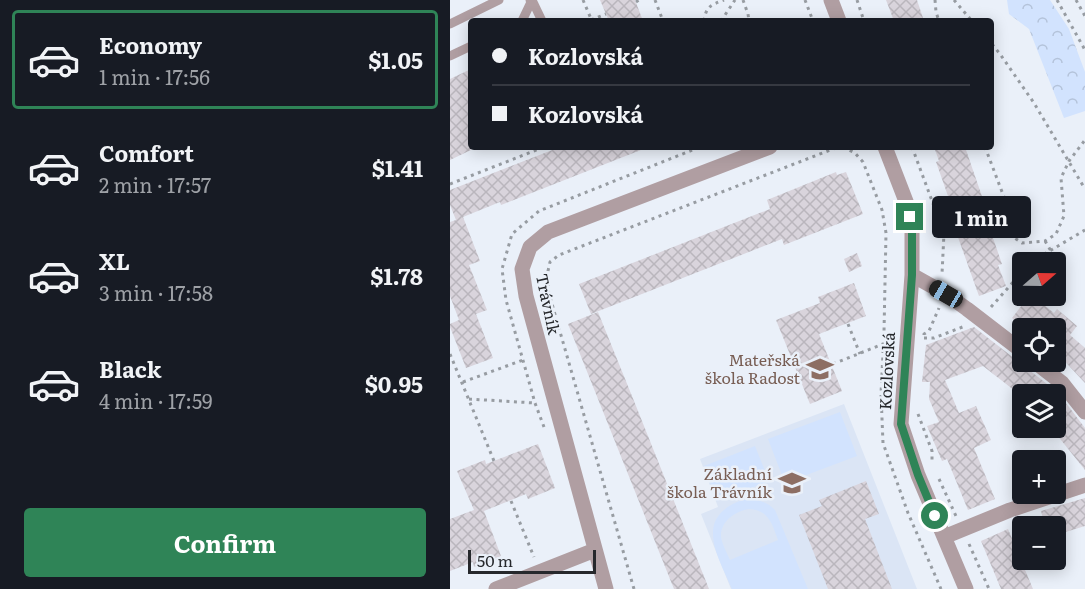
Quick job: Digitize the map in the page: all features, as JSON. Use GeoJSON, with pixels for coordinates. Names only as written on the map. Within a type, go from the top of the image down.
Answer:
{"type":"FeatureCollection","features":[{"type":"Feature","properties":{"kind":"street"},"geometry":{"type":"LineString","coordinates":[[831,0],[838,18]]}},
{"type":"Feature","properties":{"kind":"street","name":"Trávník"},"geometry":{"type":"LineString","coordinates":[[606,589],[526,296],[522,269],[530,247],[548,232],[762,150]]}},
{"type":"Feature","properties":{"kind":"street","name":"Kozlovská"},"geometry":{"type":"LineString","coordinates":[[886,150],[907,204],[912,230],[912,275],[901,424],[918,475],[966,589]]}},
{"type":"Feature","properties":{"kind":"street"},"geometry":{"type":"LineString","coordinates":[[912,275],[946,294],[1012,344]]}},
{"type":"Feature","properties":{"kind":"street"},"geometry":{"type":"LineString","coordinates":[[1048,372],[1062,383],[1085,412]]}},
{"type":"Feature","properties":{"kind":"street"},"geometry":{"type":"LineString","coordinates":[[944,537],[1029,502],[1085,485]]}},
{"type":"Feature","properties":{"kind":"street"},"geometry":{"type":"LineString","coordinates":[[496,589],[595,550]]}},
{"type":"Feature","properties":{"kind":"lane"},"geometry":{"type":"LineString","coordinates":[[450,24],[499,0]]}},
{"type":"Feature","properties":{"kind":"lane"},"geometry":{"type":"LineString","coordinates":[[523,18],[531,0]]}},
{"type":"Feature","properties":{"kind":"lane"},"geometry":{"type":"LineString","coordinates":[[531,0],[540,18]]}},
{"type":"Feature","properties":{"kind":"lane"},"geometry":{"type":"LineString","coordinates":[[450,57],[468,48]]}},
{"type":"Feature","properties":{"kind":"path"},"geometry":{"type":"LineString","coordinates":[[583,0],[590,18]]}},
{"type":"Feature","properties":{"kind":"path"},"geometry":{"type":"LineString","coordinates":[[655,0],[662,18]]}},
{"type":"Feature","properties":{"kind":"path"},"geometry":{"type":"LineString","coordinates":[[711,0],[713,5]]}},
{"type":"Feature","properties":{"kind":"path"},"geometry":{"type":"LineString","coordinates":[[704,18],[708,8],[724,0]]}},
{"type":"Feature","properties":{"kind":"path"},"geometry":{"type":"LineString","coordinates":[[723,18],[735,0]]}},
{"type":"Feature","properties":{"kind":"path"},"geometry":{"type":"LineString","coordinates":[[743,0],[749,18]]}},
{"type":"Feature","properties":{"kind":"path"},"geometry":{"type":"LineString","coordinates":[[805,0],[812,18]]}},
{"type":"Feature","properties":{"kind":"path"},"geometry":{"type":"LineString","coordinates":[[857,0],[863,18]]}},
{"type":"Feature","properties":{"kind":"path"},"geometry":{"type":"LineString","coordinates":[[935,0],[938,18]]}},
{"type":"Feature","properties":{"kind":"path"},"geometry":{"type":"LineString","coordinates":[[954,0],[969,18]]}},
{"type":"Feature","properties":{"kind":"path"},"geometry":{"type":"LineString","coordinates":[[1057,0],[1085,50]]}},
{"type":"Feature","properties":{"kind":"path"},"geometry":{"type":"LineString","coordinates":[[1076,0],[1085,16]]}},
{"type":"Feature","properties":{"kind":"path"},"geometry":{"type":"LineString","coordinates":[[596,18],[606,14]]}},
{"type":"Feature","properties":{"kind":"path"},"geometry":{"type":"LineString","coordinates":[[994,46],[1034,103],[1085,189]]}},
{"type":"Feature","properties":{"kind":"path"},"geometry":{"type":"LineString","coordinates":[[986,150],[1007,206],[1013,237],[1022,243],[1045,241],[1056,234],[1064,216],[1060,178],[1069,161],[1085,140]]}},
{"type":"Feature","properties":{"kind":"path"},"geometry":{"type":"LineString","coordinates":[[450,184],[536,150]]}},
{"type":"Feature","properties":{"kind":"path"},"geometry":{"type":"LineString","coordinates":[[547,437],[535,404],[506,300],[502,269],[513,234],[539,211],[692,150]]}},
{"type":"Feature","properties":{"kind":"path"},"geometry":{"type":"LineString","coordinates":[[634,589],[548,290],[550,262],[559,255],[734,185],[830,150]]}},
{"type":"Feature","properties":{"kind":"path"},"geometry":{"type":"LineString","coordinates":[[913,150],[944,233],[942,278],[946,294],[924,338]]}},
{"type":"Feature","properties":{"kind":"path"},"geometry":{"type":"LineString","coordinates":[[1045,241],[1051,251],[1085,230]]}},
{"type":"Feature","properties":{"kind":"path"},"geometry":{"type":"LineString","coordinates":[[986,313],[1012,283]]}},
{"type":"Feature","properties":{"kind":"path"},"geometry":{"type":"LineString","coordinates":[[848,324],[860,354]]}},
{"type":"Feature","properties":{"kind":"path"},"geometry":{"type":"LineString","coordinates":[[833,364],[884,344]]}},
{"type":"Feature","properties":{"kind":"path"},"geometry":{"type":"LineString","coordinates":[[450,354],[494,461]]}},
{"type":"Feature","properties":{"kind":"path"},"geometry":{"type":"LineString","coordinates":[[462,382],[523,360]]}},
{"type":"Feature","properties":{"kind":"path"},"geometry":{"type":"LineString","coordinates":[[469,399],[535,404]]}},
{"type":"Feature","properties":{"kind":"path"},"geometry":{"type":"LineString","coordinates":[[918,412],[932,451],[932,464]]}},
{"type":"Feature","properties":{"kind":"path"},"geometry":{"type":"LineString","coordinates":[[937,474],[989,589]]}},
{"type":"Feature","properties":{"kind":"path"},"geometry":{"type":"LineString","coordinates":[[511,501],[540,572]]}},
{"type":"Feature","properties":{"kind":"shaded area","name":"Základní škola Trávník"},"geometry":{"type":"Polygon","coordinates":[[[844,404],[917,589],[731,589],[701,514],[718,507],[700,459],[844,404]]]}},
{"type":"Feature","properties":{"kind":"green space"},"geometry":{"type":"Polygon","coordinates":[[[1007,0],[1050,0],[1069,29],[1085,72],[1085,111],[1064,118],[1029,29],[1009,14],[1007,0]]]}},
{"type":"Feature","properties":{"kind":"green space"},"geometry":{"type":"Polygon","coordinates":[[[840,412],[857,456],[785,483],[768,439],[840,412]]]}},
{"type":"Feature","properties":{"kind":"green space"},"geometry":{"type":"Polygon","coordinates":[[[755,446],[769,481],[717,501],[704,466],[755,446]]]}},
{"type":"Feature","properties":{"kind":"green space"},"geometry":{"type":"Polygon","coordinates":[[[750,499],[770,505],[775,510],[808,589],[732,589],[715,548],[713,528],[717,518],[724,510],[740,501],[750,499]],[[749,509],[739,512],[723,526],[721,537],[730,560],[778,540],[769,519],[756,510],[749,509]]]}},
{"type":"Feature","properties":{"kind":"building"},"geometry":{"type":"Polygon","coordinates":[[[600,0],[635,0],[642,18],[608,18],[600,0]]]}},
{"type":"Feature","properties":{"kind":"building"},"geometry":{"type":"Polygon","coordinates":[[[886,0],[917,0],[923,18],[893,18],[886,0]]]}},
{"type":"Feature","properties":{"kind":"building"},"geometry":{"type":"Polygon","coordinates":[[[468,70],[468,150],[471,150],[450,160],[450,79],[468,70]]]}},
{"type":"Feature","properties":{"kind":"building"},"geometry":{"type":"Polygon","coordinates":[[[552,150],[641,150],[501,205],[500,202],[463,217],[480,261],[469,265],[487,310],[476,314],[493,358],[466,368],[450,327],[450,324],[459,320],[450,296],[450,222],[456,220],[450,205],[450,190],[552,150]]]}},
{"type":"Feature","properties":{"kind":"building"},"geometry":{"type":"Polygon","coordinates":[[[935,150],[966,150],[987,211],[984,212],[1002,264],[998,265],[1006,286],[979,296],[950,215],[954,213],[936,162],[939,161],[935,150]]]}},
{"type":"Feature","properties":{"kind":"building"},"geometry":{"type":"Polygon","coordinates":[[[836,172],[837,175],[846,172],[863,214],[784,245],[782,239],[591,314],[579,284],[770,209],[767,200],[836,172]]]}},
{"type":"Feature","properties":{"kind":"building"},"geometry":{"type":"Polygon","coordinates":[[[857,253],[862,266],[849,272],[844,259],[857,253]]]}},
{"type":"Feature","properties":{"kind":"building"},"geometry":{"type":"Polygon","coordinates":[[[854,283],[866,316],[819,334],[842,391],[810,404],[776,320],[820,303],[818,297],[854,283]]]}},
{"type":"Feature","properties":{"kind":"building"},"geometry":{"type":"Polygon","coordinates":[[[1021,306],[1045,306],[1054,313],[1057,309],[1077,326],[1070,335],[1085,348],[1085,383],[1066,363],[1066,318],[1012,318],[1021,306]]]}},
{"type":"Feature","properties":{"kind":"building"},"geometry":{"type":"Polygon","coordinates":[[[598,312],[709,589],[674,589],[568,324],[598,312]]]}},
{"type":"Feature","properties":{"kind":"building"},"geometry":{"type":"Polygon","coordinates":[[[974,327],[1012,357],[1012,372],[1032,372],[1047,384],[1012,384],[1012,389],[983,366],[945,380],[959,413],[976,406],[991,440],[974,448],[995,499],[968,510],[947,459],[942,461],[927,426],[939,422],[929,399],[930,382],[922,382],[926,345],[974,327]]]}},
{"type":"Feature","properties":{"kind":"building"},"geometry":{"type":"Polygon","coordinates":[[[1066,403],[1085,428],[1085,470],[1059,438],[1066,438],[1066,403]]]}},
{"type":"Feature","properties":{"kind":"building"},"geometry":{"type":"Polygon","coordinates":[[[538,444],[555,488],[528,499],[526,494],[484,511],[501,556],[474,567],[473,562],[450,571],[450,519],[474,510],[457,471],[485,460],[486,464],[538,444]]]}},
{"type":"Feature","properties":{"kind":"building"},"geometry":{"type":"Polygon","coordinates":[[[866,481],[879,514],[865,519],[892,589],[828,589],[799,515],[822,506],[819,500],[866,481]]]}},
{"type":"Feature","properties":{"kind":"building"},"geometry":{"type":"Polygon","coordinates":[[[1085,498],[1085,526],[1066,532],[1066,516],[1042,516],[1041,511],[1085,498]]]}},
{"type":"Feature","properties":{"kind":"building"},"geometry":{"type":"Polygon","coordinates":[[[1008,529],[1012,539],[1012,570],[1025,570],[1033,589],[1001,589],[981,541],[1008,529]]]}},
{"type":"Feature","properties":{"kind":"place","name":"Mateřská škola Radost"},"geometry":{"type":"Point","coordinates":[820,369]}},
{"type":"Feature","properties":{"kind":"place","name":"Základní škola Trávník"},"geometry":{"type":"Point","coordinates":[792,483]}},
{"type":"Feature","properties":{"kind":"route"},"geometry":{"type":"LineString","coordinates":[[910,217],[912,275],[901,424],[935,516]]}}]}
